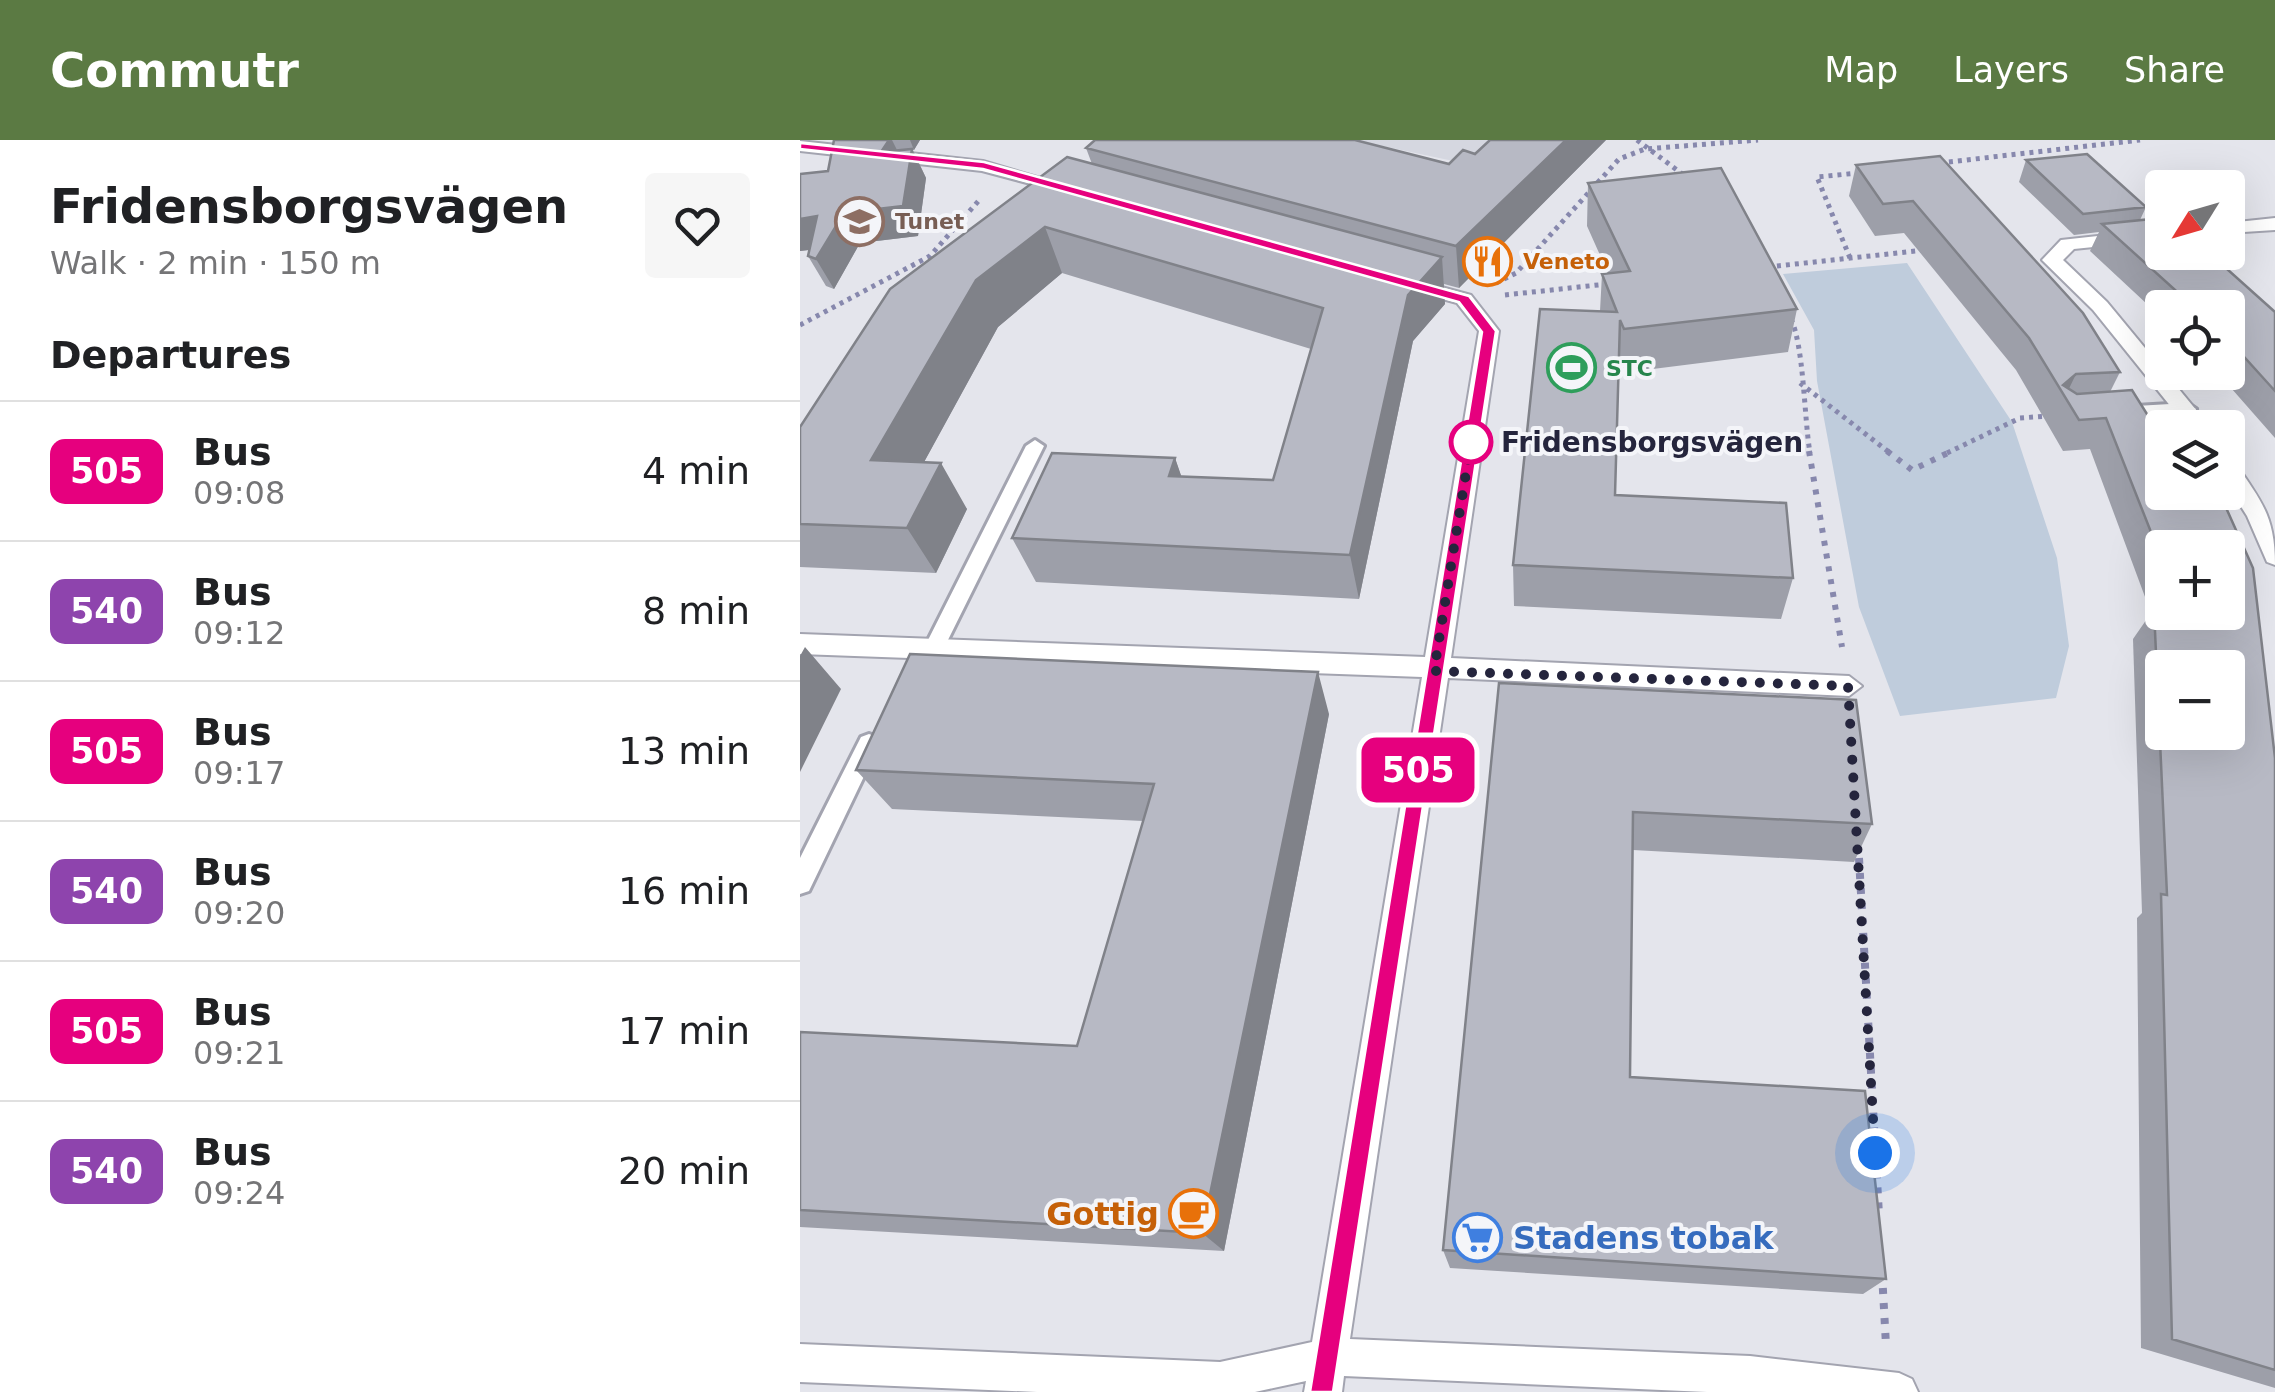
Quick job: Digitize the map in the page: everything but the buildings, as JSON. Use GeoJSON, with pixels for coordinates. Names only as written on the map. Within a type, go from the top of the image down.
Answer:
{"type":"FeatureCollection","features":[{"type":"Feature","properties":{"kind":"street"},"geometry":{"type":"LineString","coordinates":[[800,146],[984,166],[1106,200]]}},
{"type":"Feature","properties":{"kind":"street"},"geometry":{"type":"LineString","coordinates":[[2245,227],[2275,224]]}},
{"type":"Feature","properties":{"kind":"street"},"geometry":{"type":"LineString","coordinates":[[2145,236],[2068,244],[2052,260],[2100,306],[2187,409]]}},
{"type":"Feature","properties":{"kind":"street"},"geometry":{"type":"LineString","coordinates":[[1326,1374],[1489,331],[1464,299],[1388,278]]}},
{"type":"Feature","properties":{"kind":"street"},"geometry":{"type":"LineString","coordinates":[[2245,496],[2275,556]]}},
{"type":"Feature","properties":{"kind":"street"},"geometry":{"type":"LineString","coordinates":[[800,644],[1848,686]]}},
{"type":"Feature","properties":{"kind":"street"},"geometry":{"type":"LineString","coordinates":[[800,1363],[1220,1381],[1326,1374],[1750,1375],[1899,1392]]}},
{"type":"Feature","properties":{"kind":"lane"},"geometry":{"type":"LineString","coordinates":[[2060,416],[2187,409]]}},
{"type":"Feature","properties":{"kind":"lane"},"geometry":{"type":"LineString","coordinates":[[920,651],[1034,446]]}},
{"type":"Feature","properties":{"kind":"lane"},"geometry":{"type":"LineString","coordinates":[[800,883],[875,730]]}},
{"type":"Feature","properties":{"kind":"path"},"geometry":{"type":"LineString","coordinates":[[1637,140],[1688,178]]}},
{"type":"Feature","properties":{"kind":"path"},"geometry":{"type":"LineString","coordinates":[[1464,299],[1516,272],[1618,159],[1645,149],[1758,140]]}},
{"type":"Feature","properties":{"kind":"path"},"geometry":{"type":"LineString","coordinates":[[1931,164],[2140,140]]}},
{"type":"Feature","properties":{"kind":"path"},"geometry":{"type":"LineString","coordinates":[[1850,258],[1817,178],[1874,171]]}},
{"type":"Feature","properties":{"kind":"path"},"geometry":{"type":"LineString","coordinates":[[800,325],[930,256],[988,189]]}},
{"type":"Feature","properties":{"kind":"path"},"geometry":{"type":"LineString","coordinates":[[1774,284],[1766,267],[1929,250]]}},
{"type":"Feature","properties":{"kind":"path"},"geometry":{"type":"LineString","coordinates":[[1464,299],[1617,283]]}},
{"type":"Feature","properties":{"kind":"path"},"geometry":{"type":"LineString","coordinates":[[1790,317],[1798,334],[1800,384],[1848,686]]}},
{"type":"Feature","properties":{"kind":"path"},"geometry":{"type":"LineString","coordinates":[[1800,384],[1912,470],[2020,418],[2060,416]]}},
{"type":"Feature","properties":{"kind":"path"},"geometry":{"type":"LineString","coordinates":[[1858,842],[1880,1231]]}},
{"type":"Feature","properties":{"kind":"path"},"geometry":{"type":"LineString","coordinates":[[1882,1270],[1889,1391]]}},
{"type":"Feature","properties":{"kind":"shaded area"},"geometry":{"type":"Polygon","coordinates":[[[1354,140],[1580,140],[1458,162],[1354,140]]]}},
{"type":"Feature","properties":{"kind":"shaded area"},"geometry":{"type":"Polygon","coordinates":[[[1907,263],[2012,422],[2057,558],[2069,646],[2056,698],[1900,716],[1859,607],[1817,381],[1814,330],[1783,274],[1907,263]]]}},
{"type":"Feature","properties":{"kind":"bus line","name":"505"},"geometry":{"type":"LineString","coordinates":[[800,146],[984,166],[1464,299],[1489,331],[1323,1392]]}},
{"type":"Feature","properties":{"kind":"place","name":"Tunet"},"geometry":{"type":"Point","coordinates":[860,221]}},
{"type":"Feature","properties":{"kind":"place","name":"Veneto"},"geometry":{"type":"Point","coordinates":[1488,261]}},
{"type":"Feature","properties":{"kind":"place","name":"STC"},"geometry":{"type":"Point","coordinates":[1571,368]}},
{"type":"Feature","properties":{"kind":"place","name":"Fridensborgsvägen"},"geometry":{"type":"Point","coordinates":[1471,442]}},
{"type":"Feature","properties":{"kind":"place","name":"Gottig"},"geometry":{"type":"Point","coordinates":[1194,1214]}},
{"type":"Feature","properties":{"kind":"place","name":"Stadens tobak"},"geometry":{"type":"Point","coordinates":[1478,1238]}},
{"type":"Feature","properties":{"kind":"route"},"geometry":{"type":"LineString","coordinates":[[1471,442],[1434,671],[1848,686],[1875,1153]]}}]}
